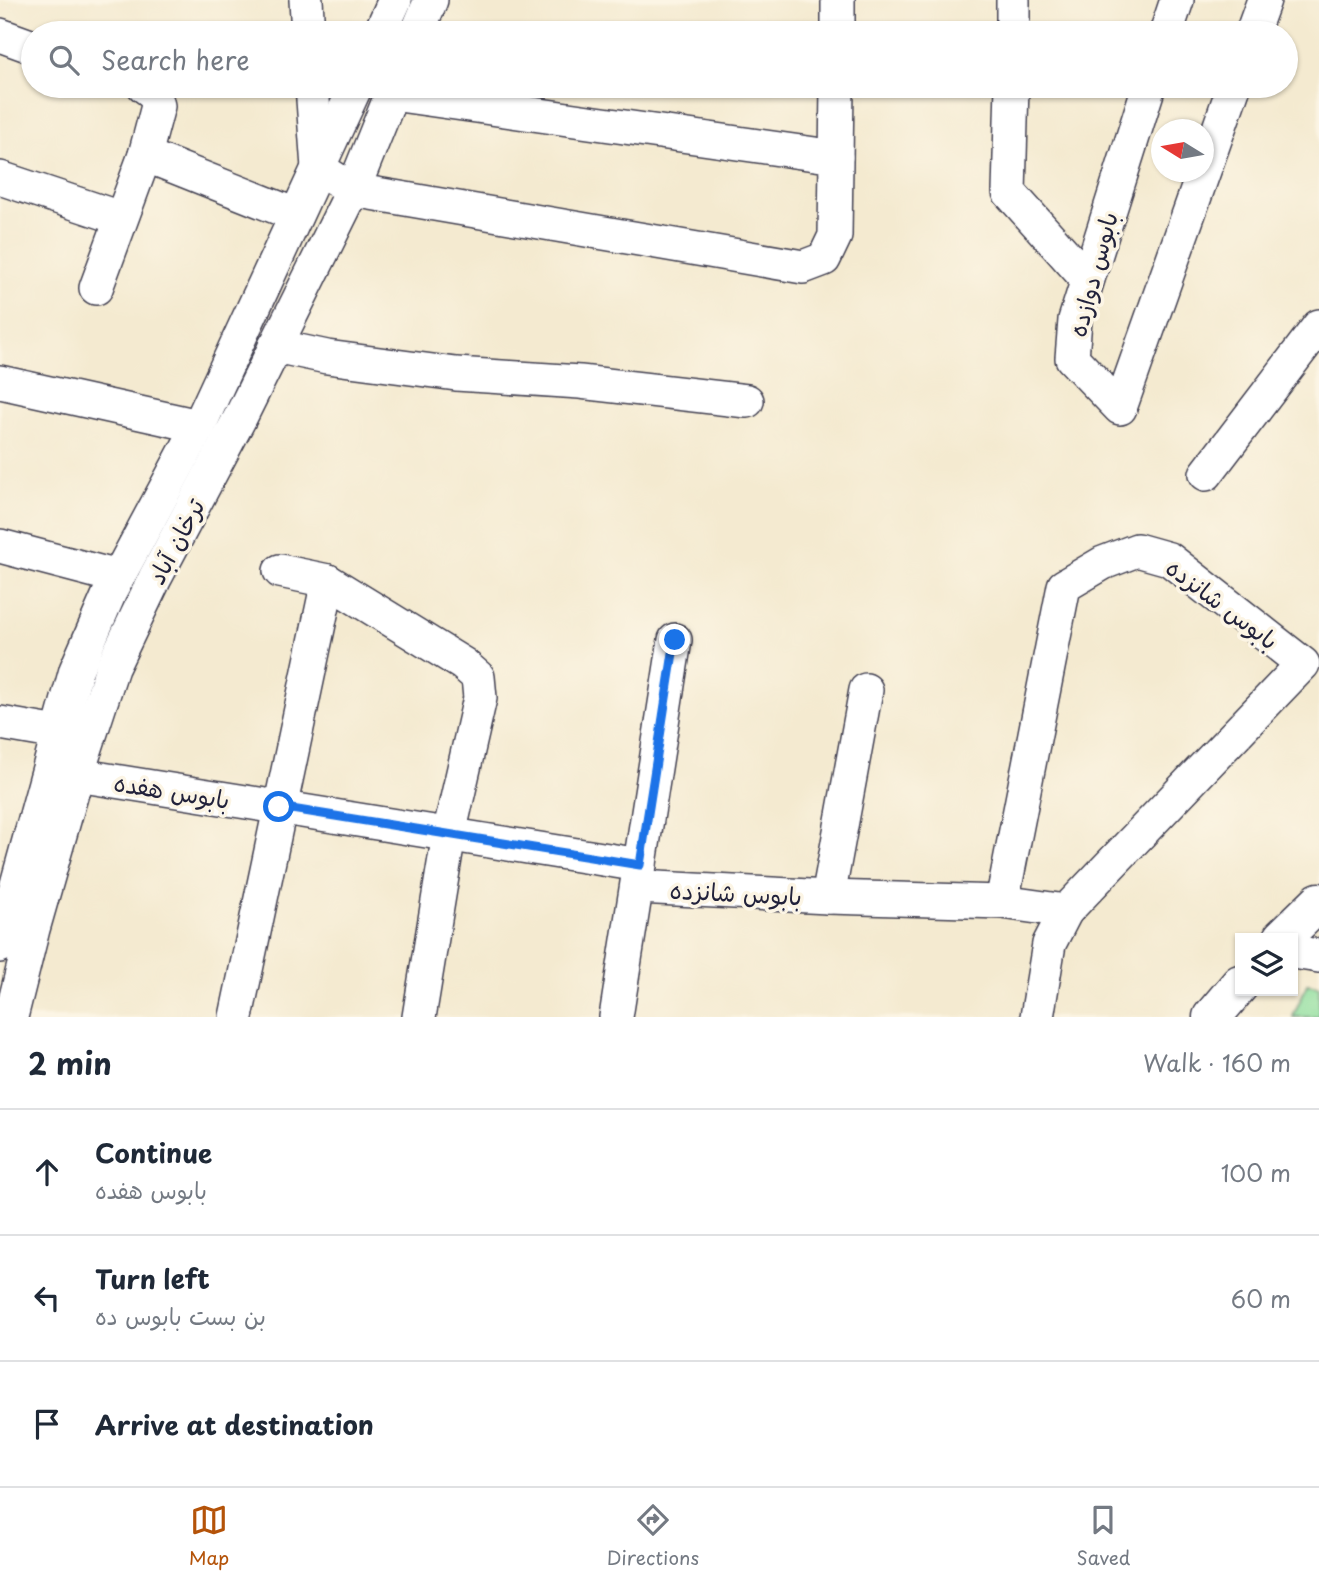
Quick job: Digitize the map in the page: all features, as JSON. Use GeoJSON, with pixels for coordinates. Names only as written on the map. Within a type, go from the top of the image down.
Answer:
{"type":"FeatureCollection","features":[{"type":"Feature","properties":{"kind":"main road"},"geometry":{"type":"LineString","coordinates":[[1287,933],[1319,902]]}},
{"type":"Feature","properties":{"kind":"main road"},"geometry":{"type":"LineString","coordinates":[[1212,1017],[1235,990]]}},
{"type":"Feature","properties":{"kind":"street"},"geometry":{"type":"LineString","coordinates":[[306,0],[307,21]]}},
{"type":"Feature","properties":{"kind":"street"},"geometry":{"type":"LineString","coordinates":[[385,21],[395,0]]}},
{"type":"Feature","properties":{"kind":"street"},"geometry":{"type":"LineString","coordinates":[[422,21],[431,0]]}},
{"type":"Feature","properties":{"kind":"street"},"geometry":{"type":"LineString","coordinates":[[838,0],[838,21]]}},
{"type":"Feature","properties":{"kind":"street"},"geometry":{"type":"LineString","coordinates":[[1013,0],[1013,21]]}},
{"type":"Feature","properties":{"kind":"street"},"geometry":{"type":"LineString","coordinates":[[1170,21],[1177,0]]}},
{"type":"Feature","properties":{"kind":"street"},"geometry":{"type":"LineString","coordinates":[[1256,21],[1264,0]]}},
{"type":"Feature","properties":{"kind":"street"},"geometry":{"type":"LineString","coordinates":[[0,36],[21,43]]}},
{"type":"Feature","properties":{"kind":"street"},"geometry":{"type":"LineString","coordinates":[[96,288],[145,155],[158,106],[156,98]]}},
{"type":"Feature","properties":{"kind":"street"},"geometry":{"type":"LineString","coordinates":[[313,98],[318,168],[353,190],[803,267],[824,259],[835,236],[837,98]]}},
{"type":"Feature","properties":{"kind":"street","name":"ترخان آباد"},"geometry":{"type":"LineString","coordinates":[[0,946],[76,670],[118,577],[199,426],[350,98]]}},
{"type":"Feature","properties":{"kind":"street","name":"ترخان آباد"},"geometry":{"type":"LineString","coordinates":[[11,1017],[77,775],[112,668],[155,578],[242,414],[353,190],[391,98]]}},
{"type":"Feature","properties":{"kind":"street"},"geometry":{"type":"LineString","coordinates":[[447,98],[836,157]]}},
{"type":"Feature","properties":{"kind":"street"},"geometry":{"type":"LineString","coordinates":[[1012,98],[1009,192],[1087,279]]}},
{"type":"Feature","properties":{"kind":"street","name":"بابوس دوازده"},"geometry":{"type":"LineString","coordinates":[[1145,98],[1075,320],[1072,358],[1120,408],[1230,98]]}},
{"type":"Feature","properties":{"kind":"street"},"geometry":{"type":"LineString","coordinates":[[145,155],[296,215]]}},
{"type":"Feature","properties":{"kind":"street"},"geometry":{"type":"LineString","coordinates":[[0,177],[120,218]]}},
{"type":"Feature","properties":{"kind":"street"},"geometry":{"type":"LineString","coordinates":[[1206,474],[1314,342]]}},
{"type":"Feature","properties":{"kind":"street"},"geometry":{"type":"LineString","coordinates":[[275,346],[327,357],[456,374],[580,382],[747,401]]}},
{"type":"Feature","properties":{"kind":"street"},"geometry":{"type":"LineString","coordinates":[[0,382],[199,426]]}},
{"type":"Feature","properties":{"kind":"street"},"geometry":{"type":"LineString","coordinates":[[0,546],[118,577]]}},
{"type":"Feature","properties":{"kind":"street","name":"بابوس شانزده"},"geometry":{"type":"LineString","coordinates":[[639,876],[828,897],[1002,902],[1066,911],[1311,654],[1169,559],[1138,550],[1103,563],[1064,586],[1002,902]]}},
{"type":"Feature","properties":{"kind":"street"},"geometry":{"type":"LineString","coordinates":[[280,571],[328,581],[463,664],[478,677],[480,698],[449,834],[419,1017]]}},
{"type":"Feature","properties":{"kind":"street"},"geometry":{"type":"LineString","coordinates":[[236,1017],[328,581]]}},
{"type":"Feature","properties":{"kind":"street"},"geometry":{"type":"LineString","coordinates":[[617,1017],[675,640]]}},
{"type":"Feature","properties":{"kind":"street"},"geometry":{"type":"LineString","coordinates":[[828,897],[866,690]]}},
{"type":"Feature","properties":{"kind":"street"},"geometry":{"type":"LineString","coordinates":[[0,723],[58,733]]}},
{"type":"Feature","properties":{"kind":"street","name":"بابوس هفده"},"geometry":{"type":"LineString","coordinates":[[77,775],[449,834],[639,876]]}},
{"type":"Feature","properties":{"kind":"street"},"geometry":{"type":"LineString","coordinates":[[1037,1017],[1049,944],[1066,911]]}},
{"type":"Feature","properties":{"kind":"street"},"geometry":{"type":"LineString","coordinates":[[1298,953],[1319,956]]}},
{"type":"Feature","properties":{"kind":"green space"},"geometry":{"type":"Polygon","coordinates":[[[1307,984],[1319,986],[1319,1017],[1293,1017],[1307,984]]]}},
{"type":"Feature","properties":{"kind":"route"},"geometry":{"type":"LineString","coordinates":[[279,807],[640,865],[675,640]]}}]}
